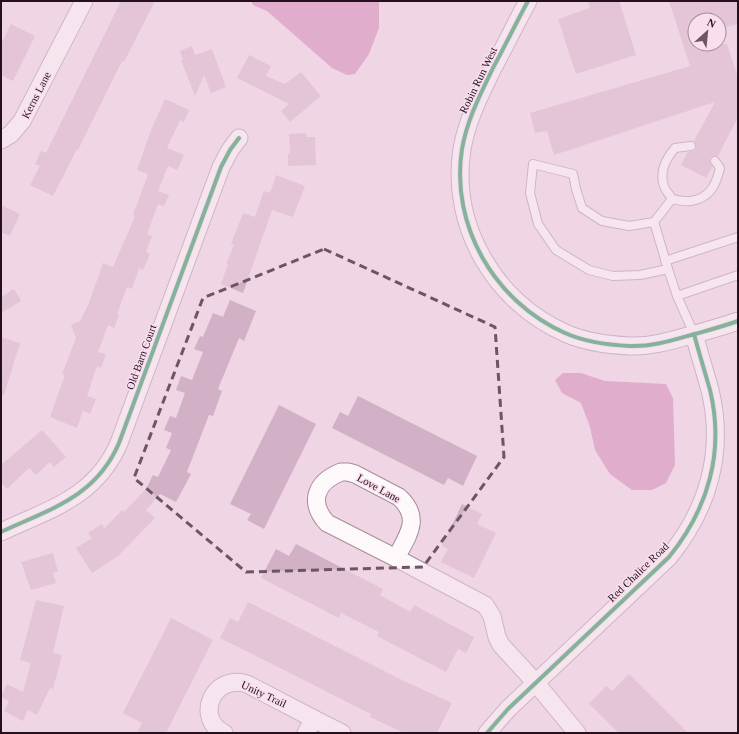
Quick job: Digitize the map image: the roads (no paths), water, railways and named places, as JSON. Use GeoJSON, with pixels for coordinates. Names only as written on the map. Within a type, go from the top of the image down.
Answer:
{"type":"FeatureCollection","features":[{"type":"Feature","properties":{"kind":"street","name":"Kerns Lane"},"geometry":{"type":"LineString","coordinates":[[1,140],[11,134],[22,121],[84,1]]}},
{"type":"Feature","properties":{"kind":"street","name":"Robin Run West"},"geometry":{"type":"LineString","coordinates":[[528,1],[476,102],[464,136],[460,173],[461,195],[467,223],[478,250],[492,275],[512,297],[540,320],[566,333],[601,343],[629,346],[658,344],[705,332],[738,321]]}},
{"type":"Feature","properties":{"kind":"street","name":"Old Barn Court"},"geometry":{"type":"LineString","coordinates":[[1,532],[70,500],[82,492],[100,475],[113,457],[221,167],[238,138]]}},
{"type":"Feature","properties":{"kind":"street","name":"Red Chalice Road"},"geometry":{"type":"LineString","coordinates":[[487,733],[503,714],[535,682],[669,557],[684,536],[701,507],[713,464],[716,427],[710,391],[694,334]]}},
{"type":"Feature","properties":{"kind":"street","name":"Love Lane"},"geometry":{"type":"LineString","coordinates":[[396,558],[412,526],[411,514],[405,502],[400,497],[348,472],[341,472],[327,478],[319,489],[317,496],[316,504],[322,518],[327,523],[485,605],[492,616],[497,637],[501,646],[535,682],[577,733]]}},
{"type":"Feature","properties":{"kind":"street","name":"Unity Trail"},"geometry":{"type":"LineString","coordinates":[[224,733],[221,732],[212,720],[209,714],[210,706],[215,692],[220,687],[233,682],[247,684],[310,726],[342,733]]}},
{"type":"Feature","properties":{"kind":"lane"},"geometry":{"type":"LineString","coordinates":[[691,146],[675,148],[667,158],[662,173],[664,186],[672,199],[690,202],[706,196],[716,182],[720,168],[715,161]]}},
{"type":"Feature","properties":{"kind":"lane"},"geometry":{"type":"LineString","coordinates":[[672,199],[654,222],[628,226],[602,221],[582,208],[573,174],[533,164],[530,194],[538,224],[556,250],[589,270],[613,276],[640,275],[738,237]]}},
{"type":"Feature","properties":{"kind":"lane"},"geometry":{"type":"LineString","coordinates":[[654,222],[666,265],[677,296],[694,334]]}},
{"type":"Feature","properties":{"kind":"lane"},"geometry":{"type":"LineString","coordinates":[[677,296],[738,275]]}}]}
